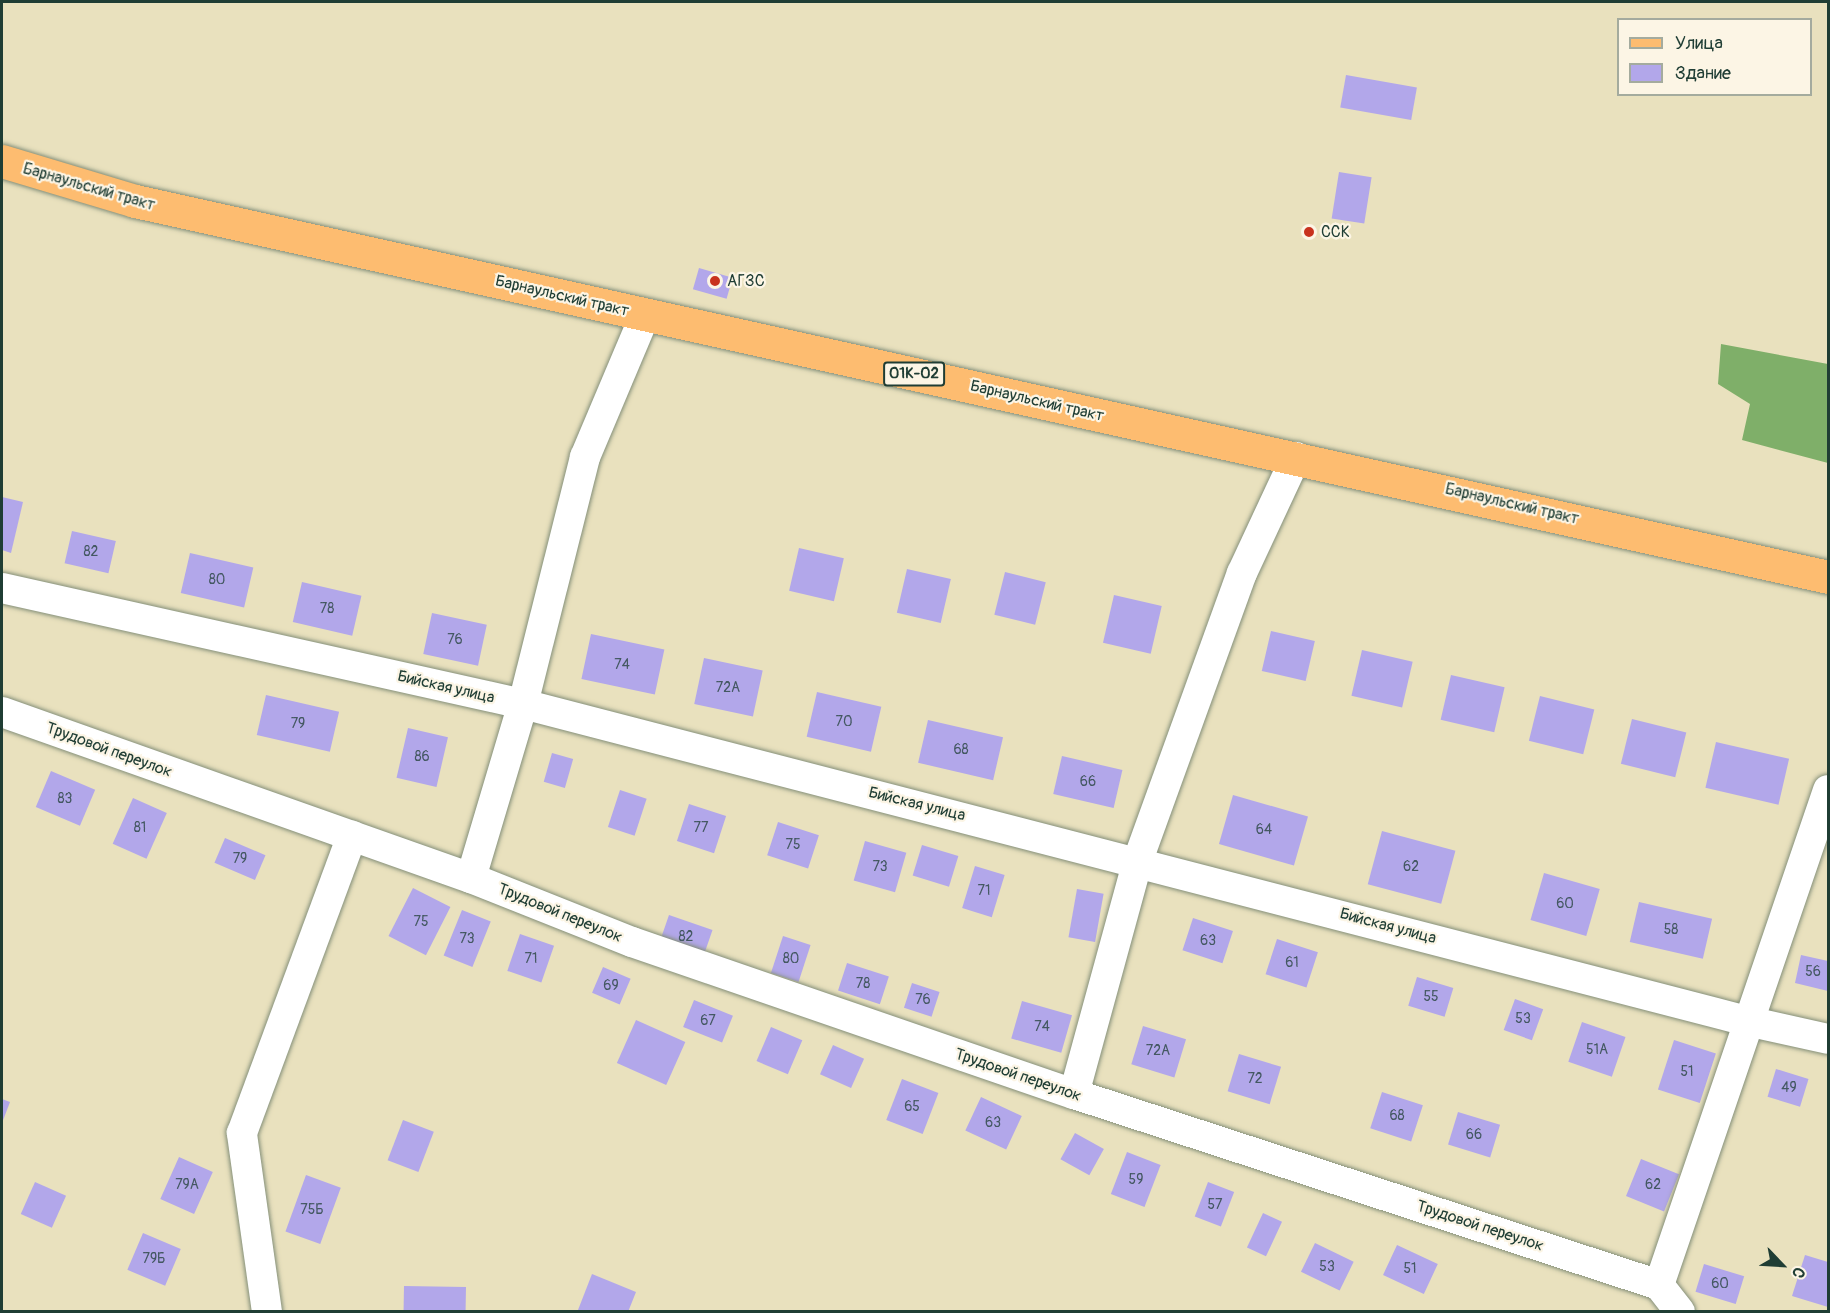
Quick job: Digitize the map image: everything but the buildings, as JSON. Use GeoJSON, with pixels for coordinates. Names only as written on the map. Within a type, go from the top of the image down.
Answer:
{"type":"FeatureCollection","features":[{"type":"Feature","properties":{"kind":"main road","name":"Барнаульский тракт"},"geometry":{"type":"LineString","coordinates":[[2,161],[135,201],[1296,457],[1828,577]]}},
{"type":"Feature","properties":{"kind":"street"},"geometry":{"type":"LineString","coordinates":[[471,878],[523,704],[585,457],[645,315]]}},
{"type":"Feature","properties":{"kind":"street"},"geometry":{"type":"LineString","coordinates":[[1074,1094],[1138,860],[1242,573],[1296,457]]}},
{"type":"Feature","properties":{"kind":"street","name":"Бийская улица"},"geometry":{"type":"LineString","coordinates":[[2,588],[523,704],[1138,860],[1747,1021],[1828,1039]]}},
{"type":"Feature","properties":{"kind":"street","name":"Трудовой переулок"},"geometry":{"type":"LineString","coordinates":[[2,711],[471,878],[632,942],[1074,1094],[1659,1285]]}},
{"type":"Feature","properties":{"kind":"street"},"geometry":{"type":"LineString","coordinates":[[1680,1311],[1659,1285],[1747,1021],[1828,790]]}},
{"type":"Feature","properties":{"kind":"street"},"geometry":{"type":"LineString","coordinates":[[267,1311],[242,1134],[352,836]]}},
{"type":"Feature","properties":{"kind":"green space"},"geometry":{"type":"Polygon","coordinates":[[[1721,344],[1828,364],[1828,463],[1742,440],[1750,404],[1718,384],[1721,344]]]}},
{"type":"Feature","properties":{"kind":"place","name":"ССК"},"geometry":{"type":"Point","coordinates":[1309,232]}},
{"type":"Feature","properties":{"kind":"place","name":"АГЗС"},"geometry":{"type":"Point","coordinates":[715,281]}}]}
